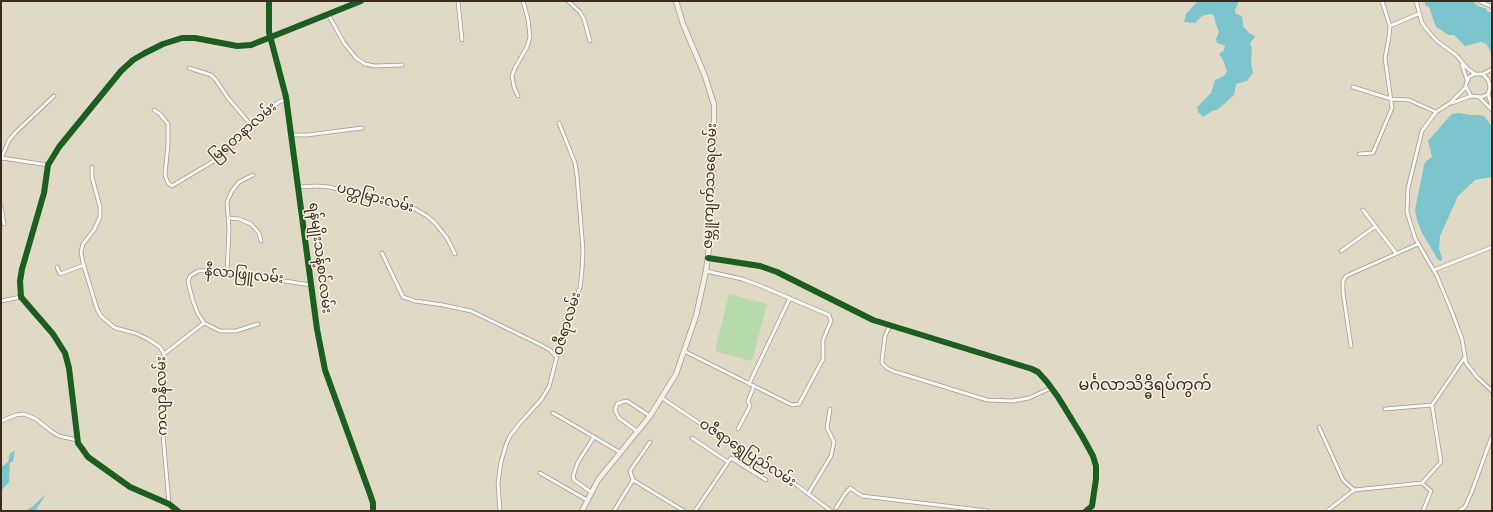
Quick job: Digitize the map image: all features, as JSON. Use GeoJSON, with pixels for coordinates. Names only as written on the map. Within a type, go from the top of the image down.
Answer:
{"type":"FeatureCollection","features":[{"type":"Feature","properties":{"kind":"main road","name":"ဇမ္ဘူကျက်သရေလမ်း"},"geometry":{"type":"LineString","coordinates":[[582,511],[598,480],[650,416],[676,374],[696,316],[706,271],[708,258],[714,138],[714,105],[705,76],[683,24],[676,1]]}},
{"type":"Feature","properties":{"kind":"street","name":"ရန်မျိုးသန့်စင်လမ်း"},"geometry":{"type":"LineString","coordinates":[[269,1],[269,32],[286,99],[316,330],[325,370],[370,494],[373,503],[373,511]]}},
{"type":"Feature","properties":{"kind":"street"},"geometry":{"type":"LineString","coordinates":[[178,511],[169,504],[130,486],[88,457],[78,443],[69,368],[65,353],[53,334],[21,297],[20,281],[22,269],[44,193],[48,165],[59,147],[121,71],[133,60],[145,53],[163,44],[182,38],[195,38],[237,46],[251,45],[361,1]]}},
{"type":"Feature","properties":{"kind":"street"},"geometry":{"type":"LineString","coordinates":[[458,1],[462,40]]}},
{"type":"Feature","properties":{"kind":"street"},"geometry":{"type":"LineString","coordinates":[[518,96],[514,87],[512,76],[527,47],[530,37],[528,19],[522,1]]}},
{"type":"Feature","properties":{"kind":"street"},"geometry":{"type":"LineString","coordinates":[[568,1],[580,12],[584,19],[590,42]]}},
{"type":"Feature","properties":{"kind":"street"},"geometry":{"type":"LineString","coordinates":[[1359,154],[1373,152],[1392,108],[1385,58],[1390,26],[1382,1]]}},
{"type":"Feature","properties":{"kind":"street"},"geometry":{"type":"LineString","coordinates":[[1416,1],[1418,14],[1428,31],[1437,41],[1475,74]]}},
{"type":"Feature","properties":{"kind":"street"},"geometry":{"type":"LineString","coordinates":[[1479,1],[1492,7]]}},
{"type":"Feature","properties":{"kind":"street"},"geometry":{"type":"LineString","coordinates":[[328,14],[344,43],[356,58],[365,64],[375,66],[402,65]]}},
{"type":"Feature","properties":{"kind":"street"},"geometry":{"type":"LineString","coordinates":[[1390,26],[1418,14]]}},
{"type":"Feature","properties":{"kind":"street"},"geometry":{"type":"LineString","coordinates":[[1462,63],[1467,80],[1466,87],[1470,96]]}},
{"type":"Feature","properties":{"kind":"street"},"geometry":{"type":"LineString","coordinates":[[189,68],[212,75],[228,98],[251,125]]}},
{"type":"Feature","properties":{"kind":"street"},"geometry":{"type":"LineString","coordinates":[[1467,80],[1475,74],[1483,74],[1492,69]]}},
{"type":"Feature","properties":{"kind":"street"},"geometry":{"type":"LineString","coordinates":[[1483,74],[1490,83]]}},
{"type":"Feature","properties":{"kind":"street"},"geometry":{"type":"LineString","coordinates":[[1492,78],[1488,94],[1492,107]]}},
{"type":"Feature","properties":{"kind":"street"},"geometry":{"type":"LineString","coordinates":[[1353,87],[1391,99],[1409,100],[1436,112]]}},
{"type":"Feature","properties":{"kind":"street"},"geometry":{"type":"LineString","coordinates":[[1466,87],[1450,103],[1436,112],[1422,132],[1408,188],[1407,212],[1415,238],[1434,270],[1452,312],[1462,339],[1466,363],[1477,377],[1492,391]]}},
{"type":"Feature","properties":{"kind":"street"},"geometry":{"type":"LineString","coordinates":[[1450,103],[1470,96],[1478,97],[1488,94]]}},
{"type":"Feature","properties":{"kind":"street"},"geometry":{"type":"LineString","coordinates":[[48,165],[1,158],[9,140],[54,96]]}},
{"type":"Feature","properties":{"kind":"street"},"geometry":{"type":"LineString","coordinates":[[1478,97],[1492,110]]}},
{"type":"Feature","properties":{"kind":"street","name":"မြရတနာလမ်း"},"geometry":{"type":"LineString","coordinates":[[154,110],[160,114],[168,124],[165,175],[168,183],[172,186],[222,156],[264,112],[286,99]]}},
{"type":"Feature","properties":{"kind":"street","name":"ဝဇီရာလမ်း"},"geometry":{"type":"LineString","coordinates":[[500,511],[498,483],[501,462],[506,446],[510,436],[541,400],[549,387],[568,313],[580,288],[583,250],[577,176],[571,151],[559,123]]}},
{"type":"Feature","properties":{"kind":"street"},"geometry":{"type":"LineString","coordinates":[[291,135],[307,135],[362,128]]}},
{"type":"Feature","properties":{"kind":"street","name":"ကလျာနီလမ်း"},"geometry":{"type":"LineString","coordinates":[[92,167],[92,177],[100,207],[100,217],[94,230],[83,244],[81,252],[97,308],[101,316],[115,328],[135,333],[148,339],[160,347],[164,354],[162,412],[169,504]]}},
{"type":"Feature","properties":{"kind":"street"},"geometry":{"type":"LineString","coordinates":[[227,272],[229,218],[227,202],[232,190],[239,182],[253,175]]}},
{"type":"Feature","properties":{"kind":"street","name":"ပတ္တမြားလမ်း"},"geometry":{"type":"LineString","coordinates":[[298,187],[329,187],[410,206],[427,216],[435,223],[447,238],[456,254]]}},
{"type":"Feature","properties":{"kind":"street"},"geometry":{"type":"LineString","coordinates":[[1,206],[4,224]]}},
{"type":"Feature","properties":{"kind":"street"},"geometry":{"type":"LineString","coordinates":[[1363,210],[1396,253]]}},
{"type":"Feature","properties":{"kind":"street"},"geometry":{"type":"LineString","coordinates":[[229,218],[239,219],[251,224],[259,233],[261,241]]}},
{"type":"Feature","properties":{"kind":"street"},"geometry":{"type":"LineString","coordinates":[[1341,251],[1376,226]]}},
{"type":"Feature","properties":{"kind":"street"},"geometry":{"type":"LineString","coordinates":[[1351,346],[1342,292],[1343,281],[1346,276],[1418,244]]}},
{"type":"Feature","properties":{"kind":"street"},"geometry":{"type":"LineString","coordinates":[[1434,270],[1492,247]]}},
{"type":"Feature","properties":{"kind":"street"},"geometry":{"type":"LineString","coordinates":[[382,253],[403,297],[415,301],[471,311],[550,350],[557,358]]}},
{"type":"Feature","properties":{"kind":"street"},"geometry":{"type":"LineString","coordinates":[[708,258],[760,266],[777,272],[873,320],[1038,372],[1051,388],[1093,456],[1096,466],[1092,506],[1088,511]]}},
{"type":"Feature","properties":{"kind":"street"},"geometry":{"type":"LineString","coordinates":[[57,267],[60,274],[84,265]]}},
{"type":"Feature","properties":{"kind":"street","name":"နီလာဖြူလမ်း"},"geometry":{"type":"LineString","coordinates":[[204,323],[198,314],[188,282],[190,276],[198,271],[212,270],[311,284]]}},
{"type":"Feature","properties":{"kind":"street"},"geometry":{"type":"LineString","coordinates":[[684,351],[792,405],[799,404],[823,359],[823,340],[831,320],[829,315],[742,279],[706,271]]}},
{"type":"Feature","properties":{"kind":"street"},"geometry":{"type":"LineString","coordinates":[[1,301],[21,297]]}},
{"type":"Feature","properties":{"kind":"street"},"geometry":{"type":"LineString","coordinates":[[750,384],[790,298]]}},
{"type":"Feature","properties":{"kind":"street"},"geometry":{"type":"LineString","coordinates":[[164,354],[204,323],[220,331],[236,331],[258,324]]}},
{"type":"Feature","properties":{"kind":"street"},"geometry":{"type":"LineString","coordinates":[[890,325],[885,336],[882,364],[893,371],[987,400],[1013,401],[1029,398],[1051,388]]}},
{"type":"Feature","properties":{"kind":"street"},"geometry":{"type":"LineString","coordinates":[[1327,511],[1354,490],[1422,483],[1442,462],[1432,405],[1465,356]]}},
{"type":"Feature","properties":{"kind":"street"},"geometry":{"type":"LineString","coordinates":[[738,429],[750,406],[748,401],[754,386]]}},
{"type":"Feature","properties":{"kind":"street","name":"ဝဇီရာရွှေပြည်လမ်း"},"geometry":{"type":"LineString","coordinates":[[662,398],[732,445],[786,478],[827,510],[831,511]]}},
{"type":"Feature","properties":{"kind":"street"},"geometry":{"type":"LineString","coordinates":[[638,432],[619,418],[615,410],[617,404],[627,402],[650,416]]}},
{"type":"Feature","properties":{"kind":"street"},"geometry":{"type":"LineString","coordinates":[[1385,409],[1432,405]]}},
{"type":"Feature","properties":{"kind":"street"},"geometry":{"type":"LineString","coordinates":[[808,494],[831,456],[834,442],[827,428],[830,409]]}},
{"type":"Feature","properties":{"kind":"street"},"geometry":{"type":"LineString","coordinates":[[553,413],[620,453]]}},
{"type":"Feature","properties":{"kind":"street"},"geometry":{"type":"LineString","coordinates":[[1,422],[16,414],[29,416],[36,419],[59,436],[78,440]]}},
{"type":"Feature","properties":{"kind":"street"},"geometry":{"type":"LineString","coordinates":[[1319,427],[1343,480],[1354,490]]}},
{"type":"Feature","properties":{"kind":"street"},"geometry":{"type":"LineString","coordinates":[[1459,511],[1465,507],[1492,436]]}},
{"type":"Feature","properties":{"kind":"street"},"geometry":{"type":"LineString","coordinates":[[591,492],[574,480],[573,476],[578,462],[594,437]]}},
{"type":"Feature","properties":{"kind":"street"},"geometry":{"type":"LineString","coordinates":[[692,438],[728,462]]}},
{"type":"Feature","properties":{"kind":"street"},"geometry":{"type":"LineString","coordinates":[[650,442],[630,471],[633,480],[684,511]]}},
{"type":"Feature","properties":{"kind":"street"},"geometry":{"type":"LineString","coordinates":[[696,511],[732,458],[766,480]]}},
{"type":"Feature","properties":{"kind":"street"},"geometry":{"type":"LineString","coordinates":[[540,473],[587,500]]}},
{"type":"Feature","properties":{"kind":"street"},"geometry":{"type":"LineString","coordinates":[[614,511],[633,480]]}},
{"type":"Feature","properties":{"kind":"street"},"geometry":{"type":"LineString","coordinates":[[1422,483],[1431,491],[1423,511]]}},
{"type":"Feature","properties":{"kind":"street"},"geometry":{"type":"LineString","coordinates":[[836,508],[850,488],[862,496],[988,511]]}},
{"type":"Feature","properties":{"kind":"green space"},"geometry":{"type":"Polygon","coordinates":[[[729,294],[767,304],[752,361],[715,351],[729,294]]]}},
{"type":"Feature","properties":{"kind":"water"},"geometry":{"type":"Polygon","coordinates":[[[1198,1],[1237,1],[1238,4],[1235,10],[1236,14],[1242,16],[1243,26],[1255,37],[1250,43],[1252,48],[1251,62],[1253,73],[1247,81],[1236,84],[1234,95],[1224,104],[1217,110],[1212,111],[1203,117],[1198,112],[1197,107],[1211,93],[1215,80],[1224,76],[1227,71],[1219,54],[1224,50],[1225,46],[1217,43],[1216,39],[1219,32],[1214,16],[1211,14],[1202,16],[1195,23],[1184,22],[1186,14],[1198,1]]]}},
{"type":"Feature","properties":{"kind":"water"},"geometry":{"type":"Polygon","coordinates":[[[1425,1],[1472,1],[1478,6],[1487,9],[1487,12],[1492,12],[1492,59],[1491,60],[1491,54],[1486,44],[1481,42],[1465,46],[1454,35],[1449,35],[1436,27],[1429,7],[1425,5],[1425,1]]]}},
{"type":"Feature","properties":{"kind":"water"},"geometry":{"type":"Polygon","coordinates":[[[1459,113],[1481,115],[1485,117],[1492,127],[1492,177],[1475,180],[1458,196],[1440,236],[1439,249],[1442,258],[1441,261],[1438,260],[1422,233],[1415,210],[1424,165],[1426,161],[1432,157],[1428,141],[1452,114],[1459,113]]]}},
{"type":"Feature","properties":{"kind":"water"},"geometry":{"type":"Polygon","coordinates":[[[15,451],[13,461],[10,463],[9,482],[1,491],[1,465],[3,466],[8,462],[10,453],[15,451]]]}},
{"type":"Feature","properties":{"kind":"water"},"geometry":{"type":"Polygon","coordinates":[[[46,494],[37,508],[37,511],[25,511],[33,506],[46,494]]]}},
{"type":"Feature","properties":{"kind":"cycle path"},"geometry":{"type":"LineString","coordinates":[[269,1],[269,32],[286,97],[317,329],[325,370],[370,494],[373,503],[373,511]]}},
{"type":"Feature","properties":{"kind":"cycle path"},"geometry":{"type":"LineString","coordinates":[[178,511],[169,504],[130,487],[88,457],[78,443],[69,368],[65,353],[53,334],[21,297],[20,281],[22,269],[44,193],[48,165],[59,147],[121,71],[133,60],[145,53],[163,44],[182,38],[195,38],[237,46],[251,45],[361,1]]}},
{"type":"Feature","properties":{"kind":"cycle path"},"geometry":{"type":"LineString","coordinates":[[708,258],[760,266],[777,272],[873,320],[1038,372],[1058,397],[1093,456],[1096,466],[1096,479],[1092,506],[1086,511]]}},
{"type":"Feature","properties":{"kind":"district","name":"မင်္ဂလာသိဒ္ဓိရပ်ကွက်"},"geometry":{"type":"Point","coordinates":[1145,387]}}]}
